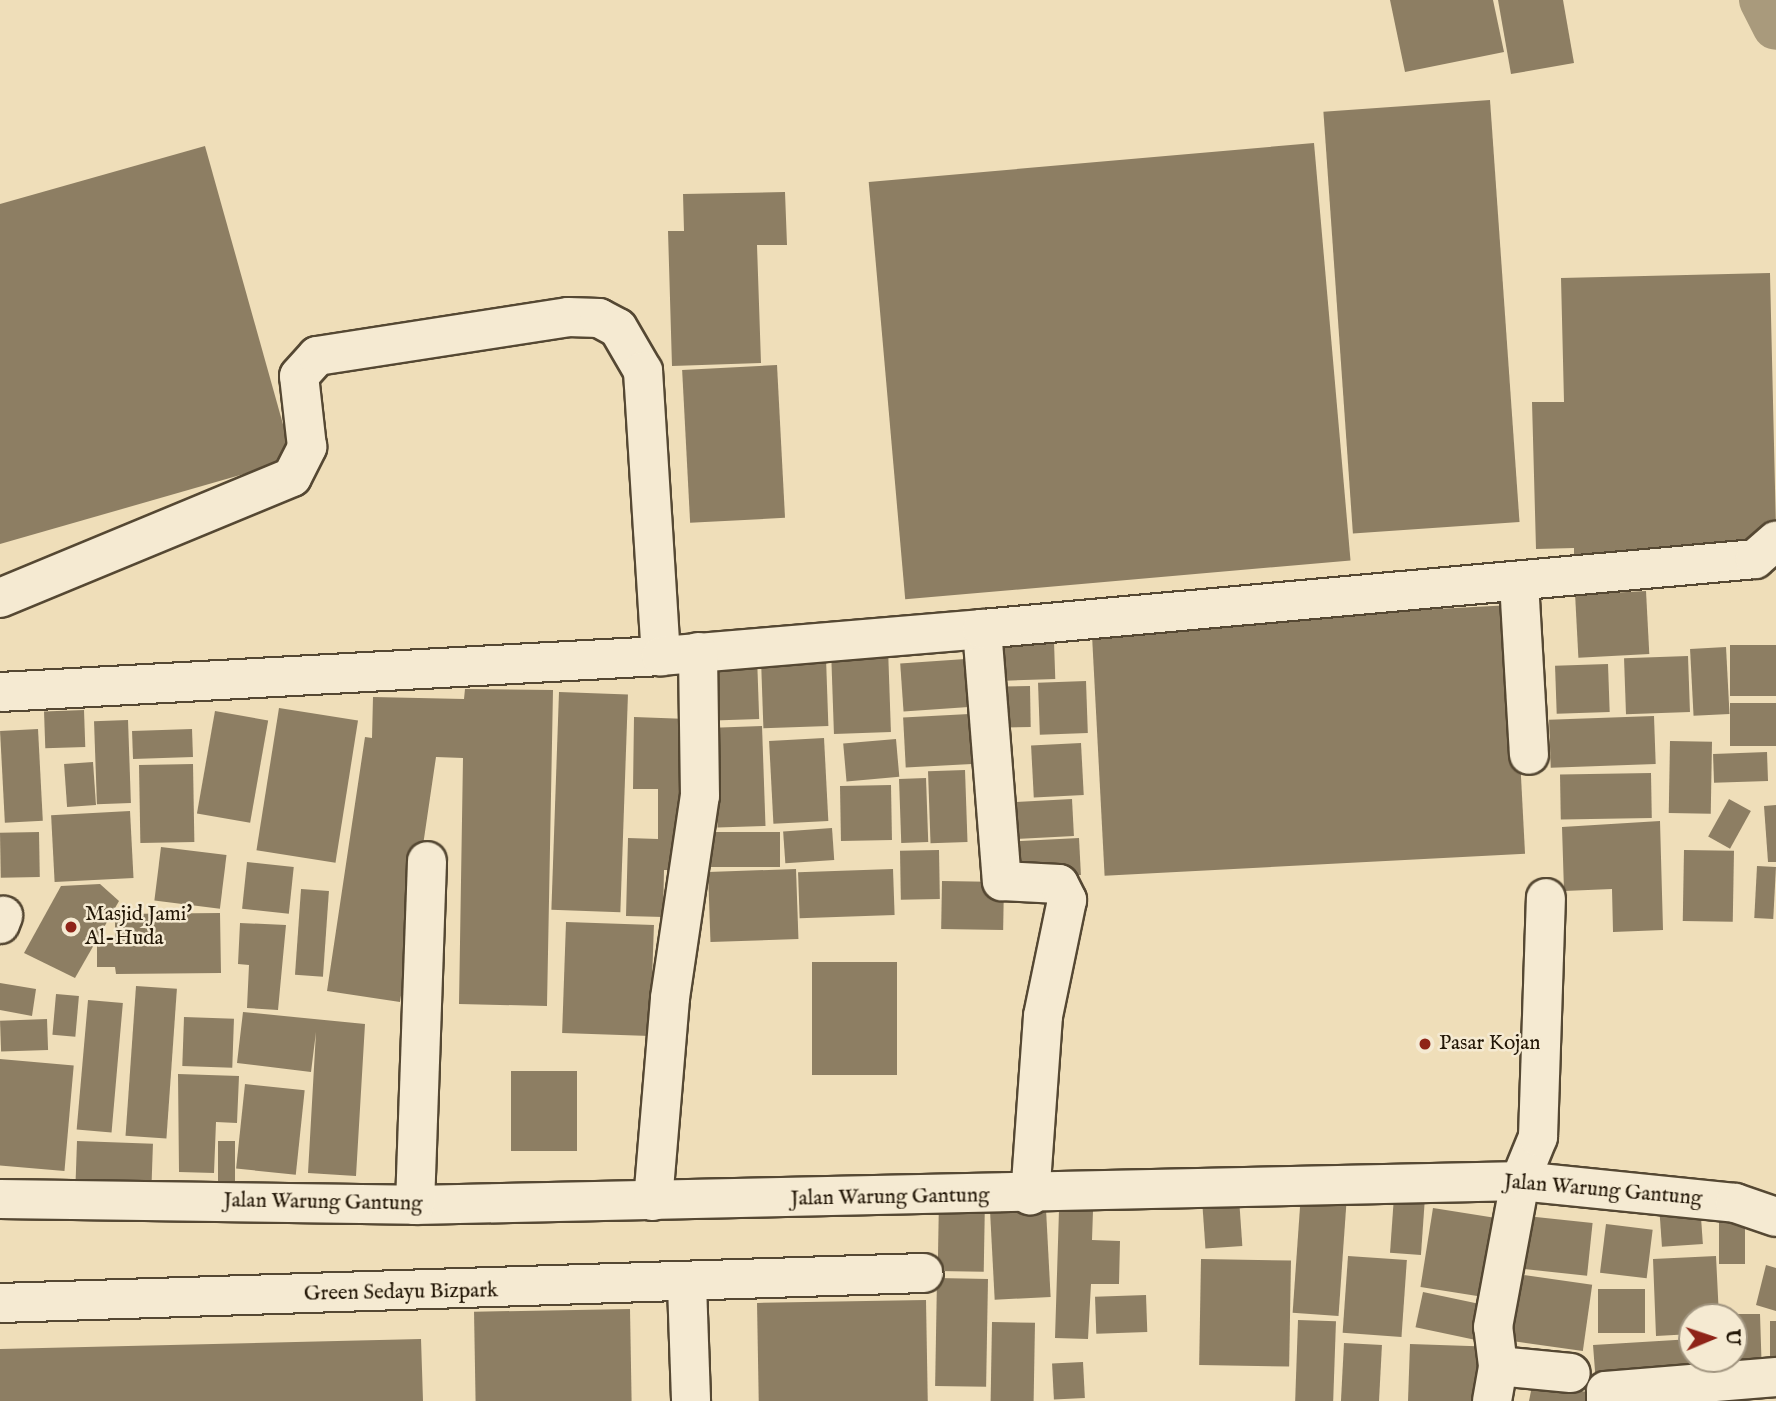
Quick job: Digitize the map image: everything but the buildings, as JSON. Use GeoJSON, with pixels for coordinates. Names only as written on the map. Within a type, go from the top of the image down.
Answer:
{"type":"FeatureCollection","features":[{"type":"Feature","properties":{"kind":"street"},"geometry":{"type":"LineString","coordinates":[[0,598],[292,477],[307,447],[299,376],[317,356],[568,317],[598,318],[618,328],[643,370],[700,796],[670,998],[653,1201]]}},
{"type":"Feature","properties":{"kind":"street"},"geometry":{"type":"LineString","coordinates":[[0,692],[679,654],[982,629],[1755,559],[1776,541]]}},
{"type":"Feature","properties":{"kind":"street"},"geometry":{"type":"LineString","coordinates":[[1519,582],[1529,755]]}},
{"type":"Feature","properties":{"kind":"street"},"geometry":{"type":"LineString","coordinates":[[982,629],[1002,881],[1059,884],[1068,900],[1043,1016],[1030,1196]]}},
{"type":"Feature","properties":{"kind":"street"},"geometry":{"type":"LineString","coordinates":[[415,1205],[427,861]]}},
{"type":"Feature","properties":{"kind":"street"},"geometry":{"type":"LineString","coordinates":[[1546,898],[1538,1137],[1520,1181],[1493,1326],[1495,1384],[1572,1373]]}},
{"type":"Feature","properties":{"kind":"street","name":"Jalan Warung Gantung"},"geometry":{"type":"LineString","coordinates":[[0,1199],[415,1205],[1030,1196],[1520,1181],[1735,1203],[1776,1217]]}},
{"type":"Feature","properties":{"kind":"street","name":"Green Sedayu Bizpark"},"geometry":{"type":"LineString","coordinates":[[0,1303],[687,1285],[924,1273]]}},
{"type":"Feature","properties":{"kind":"street"},"geometry":{"type":"LineString","coordinates":[[687,1285],[691,1401]]}},
{"type":"Feature","properties":{"kind":"street"},"geometry":{"type":"LineString","coordinates":[[1606,1401],[1606,1391],[1776,1377]]}},
{"type":"Feature","properties":{"kind":"waterway"},"geometry":{"type":"LineString","coordinates":[[1762,0],[1776,27]]}},
{"type":"Feature","properties":{"kind":"place","name":"Masjid Jami' Al-Huda"},"geometry":{"type":"Point","coordinates":[71,927]}},
{"type":"Feature","properties":{"kind":"place","name":"Pasar Kojan"},"geometry":{"type":"Point","coordinates":[1425,1044]}}]}
